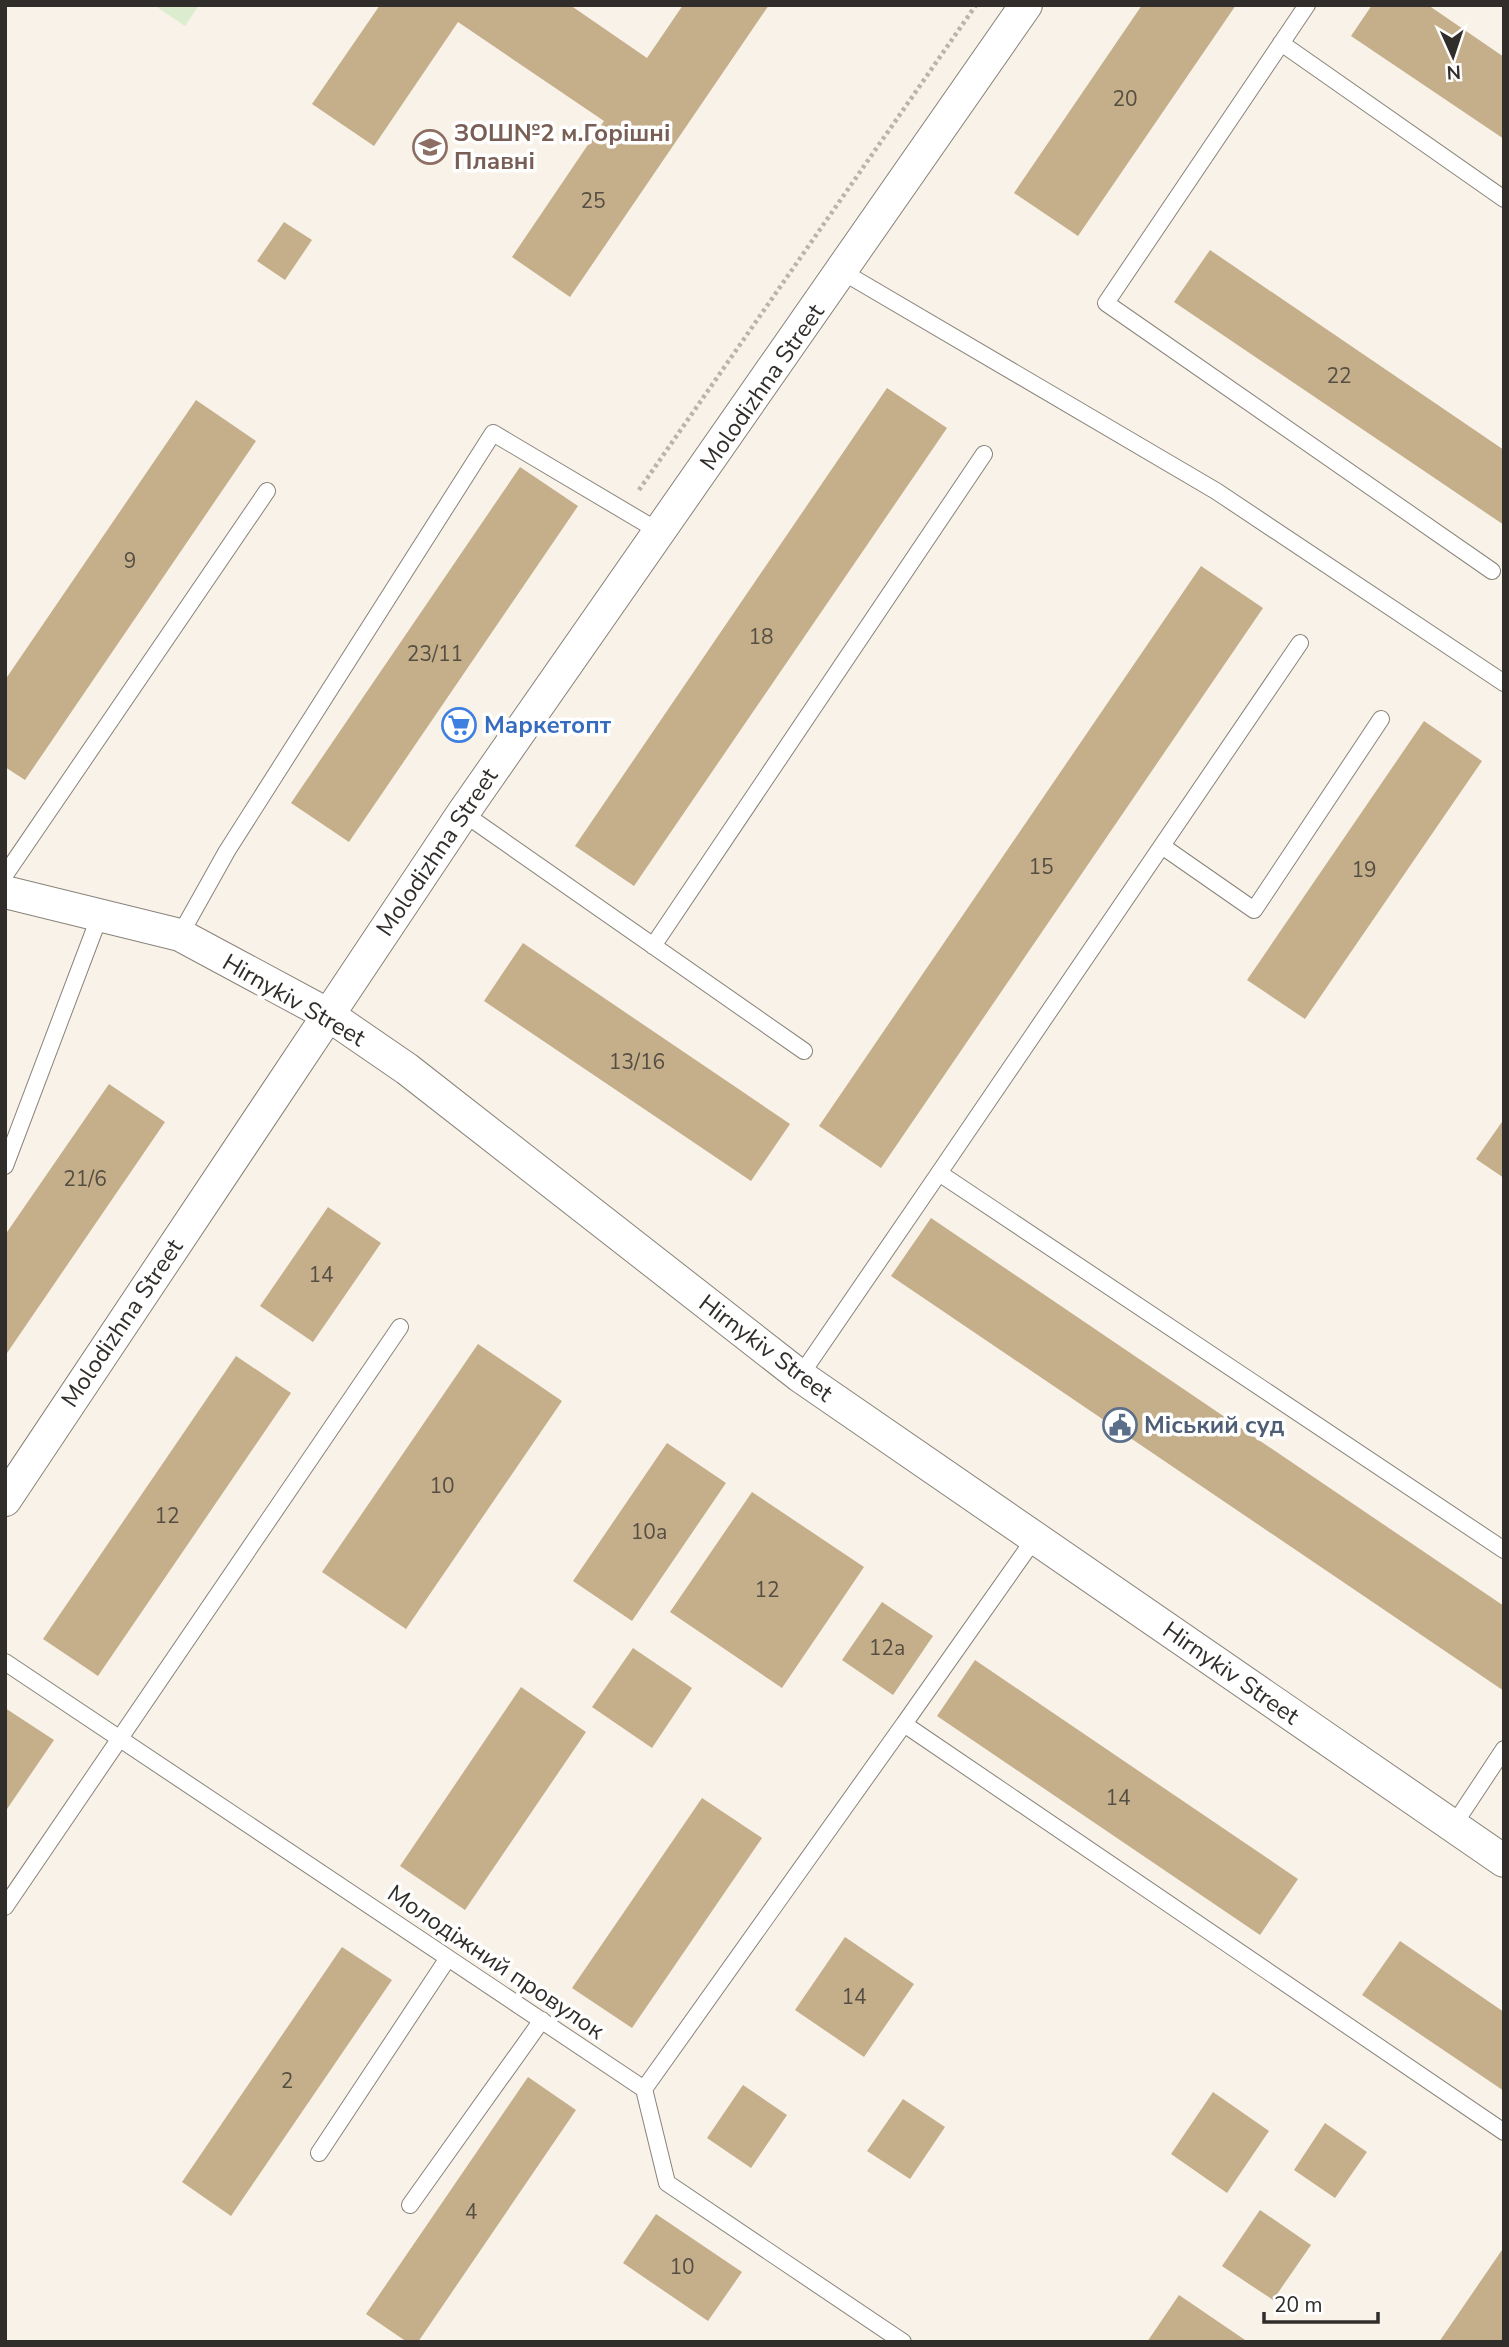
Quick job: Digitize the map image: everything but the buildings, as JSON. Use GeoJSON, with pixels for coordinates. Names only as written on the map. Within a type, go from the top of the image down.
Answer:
{"type":"FeatureCollection","features":[{"type":"Feature","properties":{"kind":"street","name":"Molodizhna Street"},"geometry":{"type":"LineString","coordinates":[[5,1500],[463,813],[843,272],[1026,5]]}},
{"type":"Feature","properties":{"kind":"street","name":"Hirnykiv Street"},"geometry":{"type":"LineString","coordinates":[[5,892],[180,935],[327,1014],[407,1069],[800,1376],[1504,1861]]}},
{"type":"Feature","properties":{"kind":"lane"},"geometry":{"type":"LineString","coordinates":[[1307,5],[1106,303],[1492,571]]}},
{"type":"Feature","properties":{"kind":"lane"},"geometry":{"type":"LineString","coordinates":[[1281,43],[1504,199]]}},
{"type":"Feature","properties":{"kind":"lane"},"geometry":{"type":"LineString","coordinates":[[843,272],[1216,491],[1504,683]]}},
{"type":"Feature","properties":{"kind":"lane"},"geometry":{"type":"LineString","coordinates":[[180,935],[227,850],[492,433],[660,532]]}},
{"type":"Feature","properties":{"kind":"lane"},"geometry":{"type":"LineString","coordinates":[[653,946],[984,454]]}},
{"type":"Feature","properties":{"kind":"lane"},"geometry":{"type":"LineString","coordinates":[[5,875],[267,491]]}},
{"type":"Feature","properties":{"kind":"lane"},"geometry":{"type":"LineString","coordinates":[[800,1376],[1300,643]]}},
{"type":"Feature","properties":{"kind":"lane"},"geometry":{"type":"LineString","coordinates":[[1162,846],[1254,910],[1381,719]]}},
{"type":"Feature","properties":{"kind":"lane"},"geometry":{"type":"LineString","coordinates":[[463,813],[804,1051]]}},
{"type":"Feature","properties":{"kind":"lane"},"geometry":{"type":"LineString","coordinates":[[5,1166],[100,915]]}},
{"type":"Feature","properties":{"kind":"lane"},"geometry":{"type":"LineString","coordinates":[[939,1173],[1504,1549]]}},
{"type":"Feature","properties":{"kind":"lane"},"geometry":{"type":"LineString","coordinates":[[5,1908],[400,1326]]}},
{"type":"Feature","properties":{"kind":"lane"},"geometry":{"type":"LineString","coordinates":[[903,2342],[667,2183],[644,2089],[1035,1538]]}},
{"type":"Feature","properties":{"kind":"lane","name":"Молодіжний провулок"},"geometry":{"type":"LineString","coordinates":[[5,1661],[644,2089]]}},
{"type":"Feature","properties":{"kind":"lane"},"geometry":{"type":"LineString","coordinates":[[904,1724],[1504,2132]]}},
{"type":"Feature","properties":{"kind":"lane"},"geometry":{"type":"LineString","coordinates":[[1453,1826],[1504,1749]]}},
{"type":"Feature","properties":{"kind":"lane"},"geometry":{"type":"LineString","coordinates":[[319,2153],[448,1958]]}},
{"type":"Feature","properties":{"kind":"lane"},"geometry":{"type":"LineString","coordinates":[[410,2205],[542,2020]]}},
{"type":"Feature","properties":{"kind":"path"},"geometry":{"type":"LineString","coordinates":[[624,511],[976,5]]}},
{"type":"Feature","properties":{"kind":"green space"},"geometry":{"type":"Polygon","coordinates":[[[154,5],[199,5],[185,26],[154,5]]]}},
{"type":"Feature","properties":{"kind":"place","name":"ЗОШ№2 м.Горішні Плавні"},"geometry":{"type":"Point","coordinates":[430,147]}},
{"type":"Feature","properties":{"kind":"place","name":"Маркетопт"},"geometry":{"type":"Point","coordinates":[459,725]}},
{"type":"Feature","properties":{"kind":"place","name":"Міський суд"},"geometry":{"type":"Point","coordinates":[1120,1425]}}]}
